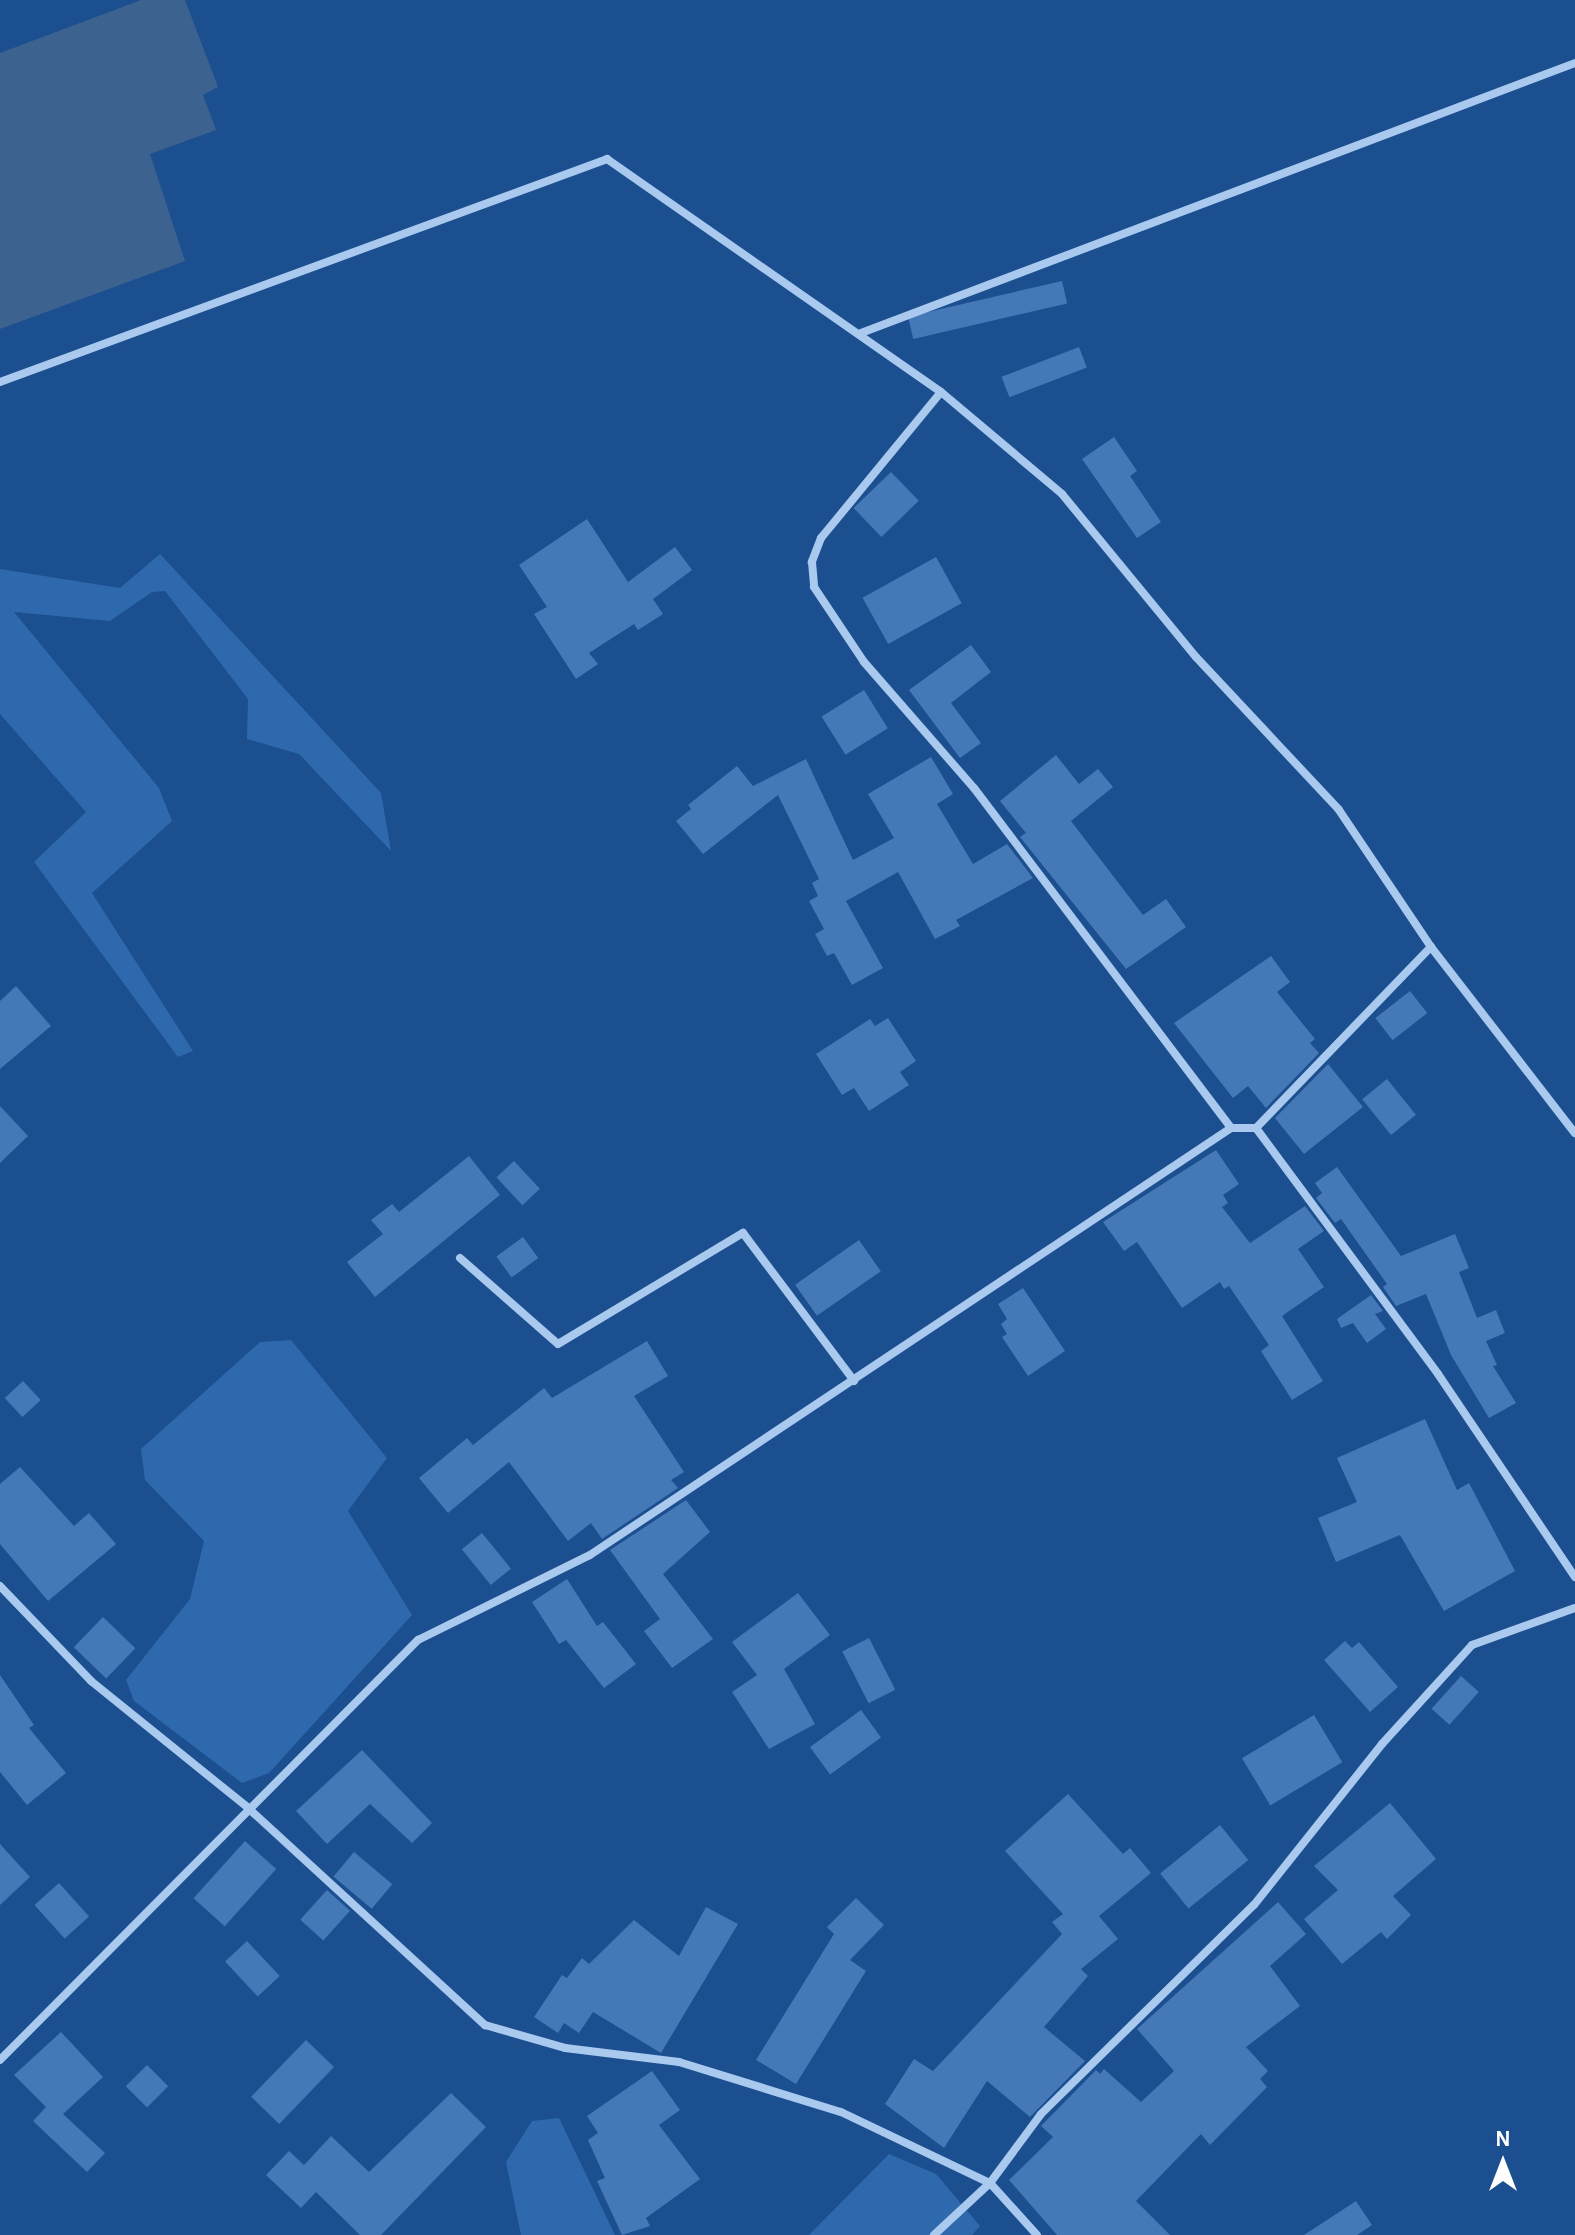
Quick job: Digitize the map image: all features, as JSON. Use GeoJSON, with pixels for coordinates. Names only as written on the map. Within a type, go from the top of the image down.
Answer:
{"type":"FeatureCollection","features":[{"type":"Feature","properties":{"kind":"street"},"geometry":{"type":"LineString","coordinates":[[861,333],[1575,63]]}},
{"type":"Feature","properties":{"kind":"street"},"geometry":{"type":"LineString","coordinates":[[0,382],[607,159],[861,333],[941,392],[1062,494],[1196,657],[1339,810],[1431,947],[1575,1133]]}},
{"type":"Feature","properties":{"kind":"street"},"geometry":{"type":"LineString","coordinates":[[941,392],[821,538],[812,562],[814,587],[864,662],[974,788],[1231,1128]]}},
{"type":"Feature","properties":{"kind":"street"},"geometry":{"type":"LineString","coordinates":[[0,2060],[247,1807],[418,1640],[590,1555],[1231,1128],[1256,1128],[1431,947]]}},
{"type":"Feature","properties":{"kind":"street"},"geometry":{"type":"LineString","coordinates":[[1256,1128],[1456,1399],[1575,1577]]}},
{"type":"Feature","properties":{"kind":"street"},"geometry":{"type":"LineString","coordinates":[[460,1258],[558,1344],[743,1233],[854,1381]]}},
{"type":"Feature","properties":{"kind":"street"},"geometry":{"type":"LineString","coordinates":[[0,1586],[91,1681],[247,1807],[485,2025],[565,2048],[679,2062],[827,2108],[990,2183],[1037,2235]]}},
{"type":"Feature","properties":{"kind":"street"},"geometry":{"type":"LineString","coordinates":[[934,2235],[990,2183],[1041,2114],[1254,1905],[1382,1744],[1472,1645],[1575,1608]]}},
{"type":"Feature","properties":{"kind":"shaded area"},"geometry":{"type":"Polygon","coordinates":[[[141,0],[185,0],[218,87],[203,95],[216,130],[150,154],[185,261],[0,329],[0,53],[141,0]]]}},
{"type":"Feature","properties":{"kind":"shaded area"},"geometry":{"type":"Polygon","coordinates":[[[160,554],[381,793],[391,851],[299,754],[247,739],[248,699],[165,591],[152,592],[110,621],[14,612],[159,788],[172,821],[92,893],[193,1051],[178,1057],[34,862],[86,812],[0,714],[0,569],[120,588],[160,554]]]}},
{"type":"Feature","properties":{"kind":"shaded area"},"geometry":{"type":"Polygon","coordinates":[[[291,1340],[387,1458],[348,1511],[412,1615],[269,1773],[242,1783],[134,1701],[126,1680],[190,1599],[204,1541],[145,1480],[141,1449],[260,1342],[291,1340]]]}},
{"type":"Feature","properties":{"kind":"shaded area"},"geometry":{"type":"Polygon","coordinates":[[[559,2118],[615,2235],[521,2235],[506,2162],[532,2121],[559,2118]]]}},
{"type":"Feature","properties":{"kind":"shaded area"},"geometry":{"type":"Polygon","coordinates":[[[889,2154],[936,2174],[980,2226],[972,2235],[809,2235],[889,2154]]]}},
{"type":"Feature","properties":{"kind":"building"},"geometry":{"type":"Polygon","coordinates":[[[1062,281],[1067,303],[913,339],[908,317],[1062,281]]]}},
{"type":"Feature","properties":{"kind":"building"},"geometry":{"type":"Polygon","coordinates":[[[1079,347],[1087,368],[1009,397],[1002,377],[1079,347]]]}},
{"type":"Feature","properties":{"kind":"building"},"geometry":{"type":"Polygon","coordinates":[[[1114,437],[1137,471],[1130,476],[1161,522],[1137,538],[1082,459],[1114,437]]]}},
{"type":"Feature","properties":{"kind":"building"},"geometry":{"type":"Polygon","coordinates":[[[891,472],[919,501],[881,537],[854,508],[891,472]]]}},
{"type":"Feature","properties":{"kind":"building"},"geometry":{"type":"Polygon","coordinates":[[[587,519],[628,582],[675,547],[692,570],[653,599],[663,614],[638,630],[634,624],[589,653],[598,664],[576,679],[534,614],[547,607],[519,565],[587,519]]]}},
{"type":"Feature","properties":{"kind":"building"},"geometry":{"type":"Polygon","coordinates":[[[936,557],[962,603],[888,644],[863,598],[936,557]]]}},
{"type":"Feature","properties":{"kind":"building"},"geometry":{"type":"Polygon","coordinates":[[[971,645],[991,672],[951,703],[981,743],[960,758],[909,690],[971,645]]]}},
{"type":"Feature","properties":{"kind":"building"},"geometry":{"type":"Polygon","coordinates":[[[864,690],[888,728],[845,755],[822,716],[864,690]]]}},
{"type":"Feature","properties":{"kind":"building"},"geometry":{"type":"Polygon","coordinates":[[[1056,755],[1079,784],[1098,769],[1113,787],[1071,821],[1143,915],[1166,899],[1186,927],[1126,969],[1020,837],[1026,833],[1000,801],[1056,755]]]}},
{"type":"Feature","properties":{"kind":"building"},"geometry":{"type":"Polygon","coordinates":[[[931,757],[953,794],[937,804],[973,864],[1007,844],[1033,878],[956,920],[960,926],[935,939],[898,872],[846,901],[883,968],[852,985],[834,953],[827,956],[815,934],[824,929],[809,901],[818,896],[812,883],[819,879],[778,795],[703,854],[676,821],[691,809],[688,805],[737,766],[753,786],[806,759],[853,860],[894,838],[868,794],[931,757]]]}},
{"type":"Feature","properties":{"kind":"building"},"geometry":{"type":"Polygon","coordinates":[[[1271,956],[1290,982],[1277,992],[1315,1039],[1310,1043],[1319,1053],[1266,1108],[1248,1086],[1233,1098],[1174,1023],[1271,956]]]}},
{"type":"Feature","properties":{"kind":"building"},"geometry":{"type":"Polygon","coordinates":[[[16,986],[51,1026],[0,1069],[0,1001],[16,986]]]}},
{"type":"Feature","properties":{"kind":"building"},"geometry":{"type":"Polygon","coordinates":[[[1410,991],[1427,1013],[1393,1040],[1375,1018],[1410,991]]]}},
{"type":"Feature","properties":{"kind":"building"},"geometry":{"type":"Polygon","coordinates":[[[888,1018],[916,1061],[900,1072],[909,1085],[869,1111],[854,1088],[842,1095],[816,1054],[870,1019],[875,1026],[888,1018]]]}},
{"type":"Feature","properties":{"kind":"building"},"geometry":{"type":"Polygon","coordinates":[[[1328,1064],[1363,1107],[1304,1154],[1275,1118],[1328,1064]]]}},
{"type":"Feature","properties":{"kind":"building"},"geometry":{"type":"Polygon","coordinates":[[[1387,1079],[1416,1115],[1391,1135],[1362,1099],[1387,1079]]]}},
{"type":"Feature","properties":{"kind":"building"},"geometry":{"type":"Polygon","coordinates":[[[0,1106],[28,1136],[0,1163],[0,1106]]]}},
{"type":"Feature","properties":{"kind":"building"},"geometry":{"type":"Polygon","coordinates":[[[1216,1150],[1239,1184],[1223,1195],[1228,1203],[1222,1207],[1250,1243],[1305,1206],[1324,1231],[1298,1249],[1324,1287],[1282,1316],[1323,1381],[1292,1400],[1261,1351],[1269,1345],[1229,1286],[1224,1289],[1220,1282],[1182,1308],[1137,1242],[1124,1251],[1103,1222],[1216,1150]]]}},
{"type":"Feature","properties":{"kind":"building"},"geometry":{"type":"Polygon","coordinates":[[[469,1156],[500,1195],[375,1297],[347,1262],[383,1234],[371,1220],[392,1204],[399,1212],[469,1156]]]}},
{"type":"Feature","properties":{"kind":"building"},"geometry":{"type":"Polygon","coordinates":[[[514,1161],[540,1189],[522,1205],[496,1177],[514,1161]]]}},
{"type":"Feature","properties":{"kind":"building"},"geometry":{"type":"Polygon","coordinates":[[[1337,1167],[1401,1256],[1455,1234],[1469,1268],[1459,1272],[1477,1318],[1496,1310],[1505,1333],[1486,1341],[1497,1365],[1493,1366],[1516,1403],[1489,1418],[1451,1355],[1426,1294],[1396,1306],[1383,1287],[1387,1284],[1341,1219],[1335,1223],[1316,1198],[1322,1193],[1315,1183],[1337,1167]]]}},
{"type":"Feature","properties":{"kind":"building"},"geometry":{"type":"Polygon","coordinates":[[[523,1237],[538,1258],[512,1277],[496,1256],[523,1237]]]}},
{"type":"Feature","properties":{"kind":"building"},"geometry":{"type":"Polygon","coordinates":[[[859,1240],[881,1271],[817,1316],[795,1285],[859,1240]]]}},
{"type":"Feature","properties":{"kind":"building"},"geometry":{"type":"Polygon","coordinates":[[[1023,1288],[1065,1351],[1028,1376],[1002,1337],[1007,1334],[1001,1324],[1007,1319],[998,1304],[1023,1288]]]}},
{"type":"Feature","properties":{"kind":"building"},"geometry":{"type":"Polygon","coordinates":[[[1371,1295],[1383,1311],[1375,1314],[1386,1329],[1367,1343],[1353,1323],[1341,1328],[1337,1319],[1371,1295]]]}},
{"type":"Feature","properties":{"kind":"building"},"geometry":{"type":"Polygon","coordinates":[[[647,1341],[668,1376],[634,1396],[684,1472],[671,1480],[678,1488],[602,1539],[591,1523],[568,1541],[509,1462],[448,1513],[419,1478],[467,1438],[473,1445],[544,1388],[552,1398],[647,1341]]]}},
{"type":"Feature","properties":{"kind":"building"},"geometry":{"type":"Polygon","coordinates":[[[23,1381],[41,1400],[22,1417],[5,1398],[23,1381]]]}},
{"type":"Feature","properties":{"kind":"building"},"geometry":{"type":"Polygon","coordinates":[[[1425,1419],[1457,1490],[1469,1483],[1515,1571],[1444,1611],[1400,1535],[1336,1562],[1318,1518],[1357,1502],[1337,1458],[1425,1419]]]}},
{"type":"Feature","properties":{"kind":"building"},"geometry":{"type":"Polygon","coordinates":[[[20,1467],[74,1526],[89,1513],[116,1544],[48,1601],[0,1544],[0,1484],[20,1467]]]}},
{"type":"Feature","properties":{"kind":"building"},"geometry":{"type":"Polygon","coordinates":[[[686,1500],[710,1532],[663,1574],[713,1639],[672,1668],[644,1631],[660,1619],[610,1550],[686,1500]]]}},
{"type":"Feature","properties":{"kind":"building"},"geometry":{"type":"Polygon","coordinates":[[[482,1533],[511,1569],[491,1585],[462,1549],[482,1533]]]}},
{"type":"Feature","properties":{"kind":"building"},"geometry":{"type":"Polygon","coordinates":[[[567,1579],[597,1626],[603,1622],[636,1664],[604,1688],[566,1640],[559,1644],[532,1602],[567,1579]]]}},
{"type":"Feature","properties":{"kind":"building"},"geometry":{"type":"Polygon","coordinates":[[[798,1593],[830,1635],[784,1669],[815,1724],[769,1749],[732,1692],[757,1675],[732,1642],[798,1593]]]}},
{"type":"Feature","properties":{"kind":"building"},"geometry":{"type":"Polygon","coordinates":[[[103,1617],[135,1648],[106,1678],[74,1647],[103,1617]]]}},
{"type":"Feature","properties":{"kind":"building"},"geometry":{"type":"Polygon","coordinates":[[[869,1638],[895,1690],[869,1703],[842,1652],[869,1638]]]}},
{"type":"Feature","properties":{"kind":"building"},"geometry":{"type":"Polygon","coordinates":[[[1345,1641],[1352,1648],[1359,1642],[1398,1687],[1370,1712],[1324,1660],[1345,1641]]]}},
{"type":"Feature","properties":{"kind":"building"},"geometry":{"type":"Polygon","coordinates":[[[0,1675],[34,1725],[29,1728],[66,1773],[27,1805],[0,1772],[0,1675]]]}},
{"type":"Feature","properties":{"kind":"building"},"geometry":{"type":"Polygon","coordinates":[[[1461,1676],[1479,1692],[1449,1725],[1432,1709],[1461,1676]]]}},
{"type":"Feature","properties":{"kind":"building"},"geometry":{"type":"Polygon","coordinates":[[[861,1710],[881,1738],[830,1775],[810,1747],[861,1710]]]}},
{"type":"Feature","properties":{"kind":"building"},"geometry":{"type":"Polygon","coordinates":[[[1314,1715],[1342,1762],[1270,1805],[1242,1758],[1314,1715]]]}},
{"type":"Feature","properties":{"kind":"building"},"geometry":{"type":"Polygon","coordinates":[[[362,1750],[432,1823],[412,1843],[370,1804],[327,1844],[296,1811],[362,1750]]]}},
{"type":"Feature","properties":{"kind":"building"},"geometry":{"type":"Polygon","coordinates":[[[1068,1794],[1123,1854],[1130,1848],[1151,1873],[1099,1916],[1118,1939],[1081,1969],[1088,1976],[1044,2027],[1085,2061],[1030,2117],[987,2081],[944,2148],[885,2104],[914,2059],[933,2071],[1062,1934],[1052,1922],[1063,1914],[1005,1851],[1068,1794]]]}},
{"type":"Feature","properties":{"kind":"building"},"geometry":{"type":"Polygon","coordinates":[[[1390,1803],[1436,1859],[1393,1896],[1411,1915],[1387,1939],[1381,1932],[1342,1964],[1304,1919],[1338,1890],[1314,1866],[1390,1803]]]}},
{"type":"Feature","properties":{"kind":"building"},"geometry":{"type":"Polygon","coordinates":[[[1220,1825],[1248,1860],[1188,1908],[1160,1873],[1220,1825]]]}},
{"type":"Feature","properties":{"kind":"building"},"geometry":{"type":"Polygon","coordinates":[[[245,1841],[276,1869],[225,1926],[193,1898],[245,1841]]]}},
{"type":"Feature","properties":{"kind":"building"},"geometry":{"type":"Polygon","coordinates":[[[0,1844],[30,1877],[0,1905],[0,1844]]]}},
{"type":"Feature","properties":{"kind":"building"},"geometry":{"type":"Polygon","coordinates":[[[354,1852],[392,1884],[372,1909],[333,1877],[354,1852]]]}},
{"type":"Feature","properties":{"kind":"building"},"geometry":{"type":"Polygon","coordinates":[[[59,1883],[89,1916],[65,1939],[34,1905],[59,1883]]]}},
{"type":"Feature","properties":{"kind":"building"},"geometry":{"type":"Polygon","coordinates":[[[327,1890],[350,1911],[323,1940],[300,1920],[327,1890]]]}},
{"type":"Feature","properties":{"kind":"building"},"geometry":{"type":"Polygon","coordinates":[[[856,1898],[884,1925],[850,1960],[866,1971],[796,2084],[756,2060],[834,1934],[827,1927],[856,1898]]]}},
{"type":"Feature","properties":{"kind":"building"},"geometry":{"type":"Polygon","coordinates":[[[1278,1902],[1306,1934],[1270,1966],[1300,2006],[1246,2047],[1268,2071],[1260,2079],[1267,2087],[1210,2145],[1201,2134],[1136,2201],[1170,2235],[1057,2235],[1009,2180],[1053,2137],[1041,2126],[1096,2070],[1100,2074],[1104,2069],[1141,2102],[1174,2071],[1137,2029],[1278,1902]]]}},
{"type":"Feature","properties":{"kind":"building"},"geometry":{"type":"Polygon","coordinates":[[[706,1907],[738,1924],[661,2053],[593,2012],[579,2033],[564,2023],[558,2033],[534,2017],[562,1975],[567,1978],[582,1958],[589,1964],[634,1920],[679,1956],[706,1907]]]}},
{"type":"Feature","properties":{"kind":"building"},"geometry":{"type":"Polygon","coordinates":[[[247,1941],[280,1976],[258,1997],[225,1961],[247,1941]]]}},
{"type":"Feature","properties":{"kind":"building"},"geometry":{"type":"Polygon","coordinates":[[[61,2032],[103,2077],[63,2114],[105,2153],[87,2172],[33,2121],[46,2107],[14,2075],[61,2032]]]}},
{"type":"Feature","properties":{"kind":"building"},"geometry":{"type":"Polygon","coordinates":[[[306,2040],[334,2067],[279,2124],[251,2097],[306,2040]]]}},
{"type":"Feature","properties":{"kind":"building"},"geometry":{"type":"Polygon","coordinates":[[[147,2065],[168,2086],[147,2107],[126,2086],[147,2065]]]}},
{"type":"Feature","properties":{"kind":"building"},"geometry":{"type":"Polygon","coordinates":[[[652,2071],[680,2110],[659,2125],[700,2179],[646,2218],[650,2226],[622,2235],[597,2181],[605,2178],[588,2140],[598,2133],[587,2116],[652,2071]]]}},
{"type":"Feature","properties":{"kind":"building"},"geometry":{"type":"Polygon","coordinates":[[[451,2093],[486,2127],[381,2235],[360,2235],[316,2192],[301,2208],[266,2175],[289,2151],[304,2165],[331,2136],[369,2172],[451,2093]]]}},
{"type":"Feature","properties":{"kind":"building"},"geometry":{"type":"Polygon","coordinates":[[[1356,2201],[1372,2225],[1357,2235],[1304,2235],[1356,2201]]]}}]}
